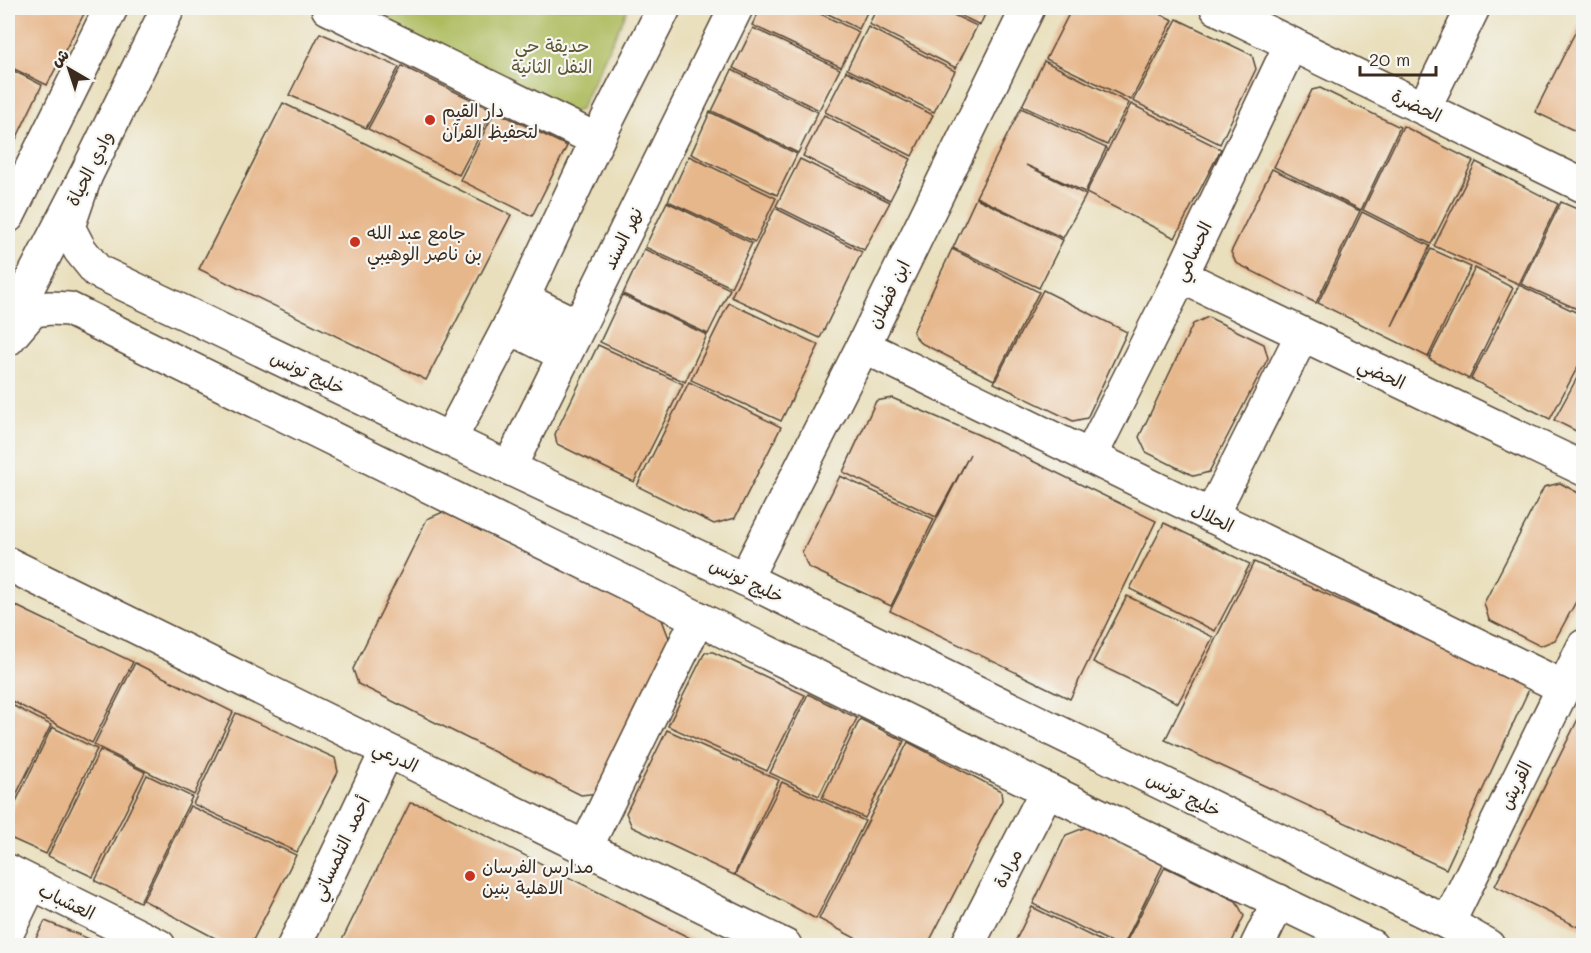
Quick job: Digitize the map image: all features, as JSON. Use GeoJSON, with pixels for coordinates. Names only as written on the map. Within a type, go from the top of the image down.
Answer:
{"type":"FeatureCollection","features":[{"type":"Feature","properties":{"kind":"street"},"geometry":{"type":"LineString","coordinates":[[8,216],[111,8]]}},
{"type":"Feature","properties":{"kind":"street","name":"وادي الحياة"},"geometry":{"type":"LineString","coordinates":[[8,326],[85,177],[168,8]]}},
{"type":"Feature","properties":{"kind":"street"},"geometry":{"type":"LineString","coordinates":[[328,8],[597,140]]}},
{"type":"Feature","properties":{"kind":"street"},"geometry":{"type":"LineString","coordinates":[[450,439],[516,313],[597,140],[664,8]]}},
{"type":"Feature","properties":{"kind":"street","name":"نهر السند"},"geometry":{"type":"LineString","coordinates":[[508,468],[736,8]]}},
{"type":"Feature","properties":{"kind":"street","name":"ابن فضلان"},"geometry":{"type":"LineString","coordinates":[[745,579],[1028,8]]}},
{"type":"Feature","properties":{"kind":"street","name":"الحضرة"},"geometry":{"type":"LineString","coordinates":[[1217,8],[1584,186]]}},
{"type":"Feature","properties":{"kind":"street"},"geometry":{"type":"LineString","coordinates":[[1424,108],[1473,8]]}},
{"type":"Feature","properties":{"kind":"street","name":"الحسامي"},"geometry":{"type":"LineString","coordinates":[[1090,457],[1181,276],[1291,44]]}},
{"type":"Feature","properties":{"kind":"street","name":"خليج تونس"},"geometry":{"type":"LineString","coordinates":[[85,177],[68,227],[80,250],[97,271],[745,579],[1448,923],[1488,945]]}},
{"type":"Feature","properties":{"kind":"street","name":"الحضي"},"geometry":{"type":"LineString","coordinates":[[1181,276],[1584,469]]}},
{"type":"Feature","properties":{"kind":"street"},"geometry":{"type":"LineString","coordinates":[[8,339],[33,310],[69,309],[1047,790],[1371,945]]}},
{"type":"Feature","properties":{"kind":"street"},"geometry":{"type":"LineString","coordinates":[[516,313],[571,340]]}},
{"type":"Feature","properties":{"kind":"street"},"geometry":{"type":"LineString","coordinates":[[1211,516],[1302,335]]}},
{"type":"Feature","properties":{"kind":"street","name":"الحلال"},"geometry":{"type":"LineString","coordinates":[[862,346],[1563,687]]}},
{"type":"Feature","properties":{"kind":"street","name":"الدرعي"},"geometry":{"type":"LineString","coordinates":[[8,564],[785,945]]}},
{"type":"Feature","properties":{"kind":"street"},"geometry":{"type":"LineString","coordinates":[[586,847],[698,618]]}},
{"type":"Feature","properties":{"kind":"street","name":"القريش"},"geometry":{"type":"LineString","coordinates":[[1448,923],[1584,646]]}},
{"type":"Feature","properties":{"kind":"street","name":"أحمد التلمساني"},"geometry":{"type":"LineString","coordinates":[[294,945],[387,751]]}},
{"type":"Feature","properties":{"kind":"street","name":"مرادة"},"geometry":{"type":"LineString","coordinates":[[967,945],[1047,790]]}},
{"type":"Feature","properties":{"kind":"street"},"geometry":{"type":"LineString","coordinates":[[8,931],[19,877]]}},
{"type":"Feature","properties":{"kind":"street","name":"العشباب"},"geometry":{"type":"LineString","coordinates":[[19,877],[159,945]]}},
{"type":"Feature","properties":{"kind":"street"},"geometry":{"type":"LineString","coordinates":[[1257,945],[1279,901]]}},
{"type":"Feature","properties":{"kind":"green space","name":"حديقة حي النفل الثانية"},"geometry":{"type":"Polygon","coordinates":[[[346,8],[628,8],[580,110],[564,115],[346,8]]]}},
{"type":"Feature","properties":{"kind":"building"},"geometry":{"type":"Polygon","coordinates":[[[8,8],[87,8],[47,85],[8,66],[8,8]]]}},
{"type":"Feature","properties":{"kind":"building"},"geometry":{"type":"Polygon","coordinates":[[[761,8],[808,8],[859,32],[841,67],[752,25],[761,8]]]}},
{"type":"Feature","properties":{"kind":"building"},"geometry":{"type":"Polygon","coordinates":[[[816,8],[869,8],[859,29],[816,8]]]}},
{"type":"Feature","properties":{"kind":"building"},"geometry":{"type":"Polygon","coordinates":[[[877,8],[939,8],[977,26],[956,68],[869,24],[877,8]]]}},
{"type":"Feature","properties":{"kind":"building"},"geometry":{"type":"Polygon","coordinates":[[[945,8],[988,8],[980,25],[945,8]]]}},
{"type":"Feature","properties":{"kind":"building"},"geometry":{"type":"Polygon","coordinates":[[[1072,8],[1148,8],[1173,20],[1131,100],[1046,59],[1072,8]]]}},
{"type":"Feature","properties":{"kind":"building"},"geometry":{"type":"Polygon","coordinates":[[[1584,15],[1584,135],[1535,112],[1584,15]]]}},
{"type":"Feature","properties":{"kind":"building"},"geometry":{"type":"Polygon","coordinates":[[[1177,19],[1252,55],[1256,69],[1220,144],[1133,101],[1177,19]]]}},
{"type":"Feature","properties":{"kind":"building"},"geometry":{"type":"Polygon","coordinates":[[[868,27],[955,71],[934,112],[847,69],[868,27]]]}},
{"type":"Feature","properties":{"kind":"building"},"geometry":{"type":"Polygon","coordinates":[[[753,28],[840,69],[819,110],[733,68],[753,28]]]}},
{"type":"Feature","properties":{"kind":"building"},"geometry":{"type":"Polygon","coordinates":[[[320,33],[399,67],[366,128],[289,95],[320,33]]]}},
{"type":"Feature","properties":{"kind":"building"},"geometry":{"type":"Polygon","coordinates":[[[1044,61],[1129,103],[1107,145],[1022,106],[1044,61]]]}},
{"type":"Feature","properties":{"kind":"building","name":"دار القيم لتحفيظ القرآن"},"geometry":{"type":"Polygon","coordinates":[[[402,66],[493,110],[459,175],[368,129],[402,66]]]}},
{"type":"Feature","properties":{"kind":"building"},"geometry":{"type":"Polygon","coordinates":[[[8,68],[42,85],[8,156],[8,68]]]}},
{"type":"Feature","properties":{"kind":"building"},"geometry":{"type":"Polygon","coordinates":[[[732,70],[818,112],[798,153],[712,111],[732,70]]]}},
{"type":"Feature","properties":{"kind":"building"},"geometry":{"type":"Polygon","coordinates":[[[846,71],[933,115],[912,156],[825,112],[846,71]]]}},
{"type":"Feature","properties":{"kind":"building"},"geometry":{"type":"Polygon","coordinates":[[[1320,88],[1400,127],[1361,210],[1274,167],[1312,90],[1320,88]]]}},
{"type":"Feature","properties":{"kind":"building","name":"جامع عبد الله بن ناصر الوهيبي"},"geometry":{"type":"Polygon","coordinates":[[[283,103],[511,215],[426,380],[199,269],[283,103]]]}},
{"type":"Feature","properties":{"kind":"building"},"geometry":{"type":"Polygon","coordinates":[[[1131,104],[1221,149],[1175,238],[1086,193],[1131,104]]]}},
{"type":"Feature","properties":{"kind":"building"},"geometry":{"type":"Polygon","coordinates":[[[1021,108],[1106,148],[1085,192],[1026,165],[1086,195],[1063,238],[976,197],[1021,108]]]}},
{"type":"Feature","properties":{"kind":"building"},"geometry":{"type":"Polygon","coordinates":[[[495,111],[567,146],[532,216],[460,180],[495,111]]]}},
{"type":"Feature","properties":{"kind":"building"},"geometry":{"type":"Polygon","coordinates":[[[710,112],[797,154],[777,195],[691,154],[710,112]]]}},
{"type":"Feature","properties":{"kind":"building"},"geometry":{"type":"Polygon","coordinates":[[[824,115],[911,159],[890,200],[803,156],[824,115]]]}},
{"type":"Feature","properties":{"kind":"building"},"geometry":{"type":"Polygon","coordinates":[[[1403,126],[1473,161],[1431,244],[1363,210],[1403,126]]]}},
{"type":"Feature","properties":{"kind":"building"},"geometry":{"type":"Polygon","coordinates":[[[689,156],[776,198],[755,242],[668,201],[689,156]]]}},
{"type":"Feature","properties":{"kind":"building"},"geometry":{"type":"Polygon","coordinates":[[[800,159],[890,202],[864,250],[776,206],[800,159]]]}},
{"type":"Feature","properties":{"kind":"building"},"geometry":{"type":"Polygon","coordinates":[[[1476,162],[1558,204],[1519,284],[1434,246],[1476,162]]]}},
{"type":"Feature","properties":{"kind":"building"},"geometry":{"type":"Polygon","coordinates":[[[1272,169],[1360,211],[1316,303],[1236,263],[1231,252],[1272,169]]]}},
{"type":"Feature","properties":{"kind":"building"},"geometry":{"type":"Polygon","coordinates":[[[976,198],[1063,240],[1039,288],[953,248],[976,198]]]}},
{"type":"Feature","properties":{"kind":"building"},"geometry":{"type":"Polygon","coordinates":[[[667,202],[752,243],[731,287],[645,247],[667,202]]]}},
{"type":"Feature","properties":{"kind":"building"},"geometry":{"type":"Polygon","coordinates":[[[1561,202],[1584,212],[1584,312],[1521,284],[1561,202]]]}},
{"type":"Feature","properties":{"kind":"building"},"geometry":{"type":"Polygon","coordinates":[[[775,208],[862,252],[820,338],[731,297],[775,208]]]}},
{"type":"Feature","properties":{"kind":"building"},"geometry":{"type":"Polygon","coordinates":[[[1362,212],[1430,246],[1392,326],[1431,249],[1471,267],[1428,357],[1318,303],[1362,212]]]}},
{"type":"Feature","properties":{"kind":"building"},"geometry":{"type":"Polygon","coordinates":[[[644,249],[730,289],[708,334],[623,294],[644,249]]]}},
{"type":"Feature","properties":{"kind":"building"},"geometry":{"type":"Polygon","coordinates":[[[952,249],[1039,292],[994,380],[919,342],[913,332],[952,249]]]}},
{"type":"Feature","properties":{"kind":"building"},"geometry":{"type":"Polygon","coordinates":[[[1475,268],[1513,288],[1469,379],[1429,359],[1475,268]]]}},
{"type":"Feature","properties":{"kind":"building"},"geometry":{"type":"Polygon","coordinates":[[[1519,285],[1584,316],[1584,355],[1550,419],[1471,379],[1519,285]]]}},
{"type":"Feature","properties":{"kind":"building"},"geometry":{"type":"Polygon","coordinates":[[[1043,290],[1127,332],[1087,418],[1073,421],[994,383],[1043,290]]]}},
{"type":"Feature","properties":{"kind":"building"},"geometry":{"type":"Polygon","coordinates":[[[622,295],[707,335],[685,382],[600,342],[622,295]]]}},
{"type":"Feature","properties":{"kind":"building"},"geometry":{"type":"Polygon","coordinates":[[[729,303],[819,345],[781,421],[691,380],[729,303]]]}},
{"type":"Feature","properties":{"kind":"building"},"geometry":{"type":"Polygon","coordinates":[[[1208,317],[1264,344],[1268,358],[1209,472],[1194,476],[1146,452],[1139,437],[1193,324],[1208,317]]]}},
{"type":"Feature","properties":{"kind":"building"},"geometry":{"type":"Polygon","coordinates":[[[598,345],[683,384],[634,482],[557,444],[555,434],[598,345]]]}},
{"type":"Feature","properties":{"kind":"building"},"geometry":{"type":"Polygon","coordinates":[[[1584,365],[1584,435],[1554,420],[1584,365]]]}},
{"type":"Feature","properties":{"kind":"building"},"geometry":{"type":"Polygon","coordinates":[[[689,382],[781,427],[735,518],[714,524],[637,486],[689,382]]]}},
{"type":"Feature","properties":{"kind":"building"},"geometry":{"type":"Polygon","coordinates":[[[892,398],[979,435],[1156,521],[1070,699],[890,611],[970,454],[936,517],[843,472],[876,401],[892,398]]]}},
{"type":"Feature","properties":{"kind":"building"},"geometry":{"type":"Polygon","coordinates":[[[840,476],[934,519],[891,606],[808,567],[802,552],[840,476]]]}},
{"type":"Feature","properties":{"kind":"building"},"geometry":{"type":"Polygon","coordinates":[[[1560,483],[1584,496],[1584,587],[1555,640],[1540,646],[1489,620],[1484,603],[1544,487],[1560,483]]]}},
{"type":"Feature","properties":{"kind":"building"},"geometry":{"type":"Polygon","coordinates":[[[443,512],[661,617],[670,641],[598,793],[581,795],[358,684],[353,669],[427,519],[443,512]]]}},
{"type":"Feature","properties":{"kind":"building"},"geometry":{"type":"Polygon","coordinates":[[[1164,523],[1250,564],[1215,631],[1130,589],[1164,523]]]}},
{"type":"Feature","properties":{"kind":"building"},"geometry":{"type":"Polygon","coordinates":[[[1254,562],[1531,685],[1446,869],[1165,740],[1254,562]]]}},
{"type":"Feature","properties":{"kind":"building"},"geometry":{"type":"Polygon","coordinates":[[[1127,596],[1213,637],[1178,703],[1093,662],[1127,596]]]}},
{"type":"Feature","properties":{"kind":"building"},"geometry":{"type":"Polygon","coordinates":[[[8,602],[133,662],[92,743],[8,699],[8,602]]]}},
{"type":"Feature","properties":{"kind":"building"},"geometry":{"type":"Polygon","coordinates":[[[705,652],[713,652],[805,695],[767,771],[668,726],[705,652]]]}},
{"type":"Feature","properties":{"kind":"building"},"geometry":{"type":"Polygon","coordinates":[[[135,663],[233,712],[194,795],[94,745],[135,663]]]}},
{"type":"Feature","properties":{"kind":"building"},"geometry":{"type":"Polygon","coordinates":[[[808,694],[857,718],[819,796],[770,773],[808,694]]]}},
{"type":"Feature","properties":{"kind":"building"},"geometry":{"type":"Polygon","coordinates":[[[8,703],[51,725],[8,811],[8,703]]]}},
{"type":"Feature","properties":{"kind":"building"},"geometry":{"type":"Polygon","coordinates":[[[1584,707],[1584,930],[1495,886],[1584,707]]]}},
{"type":"Feature","properties":{"kind":"building"},"geometry":{"type":"Polygon","coordinates":[[[236,713],[335,758],[338,772],[297,852],[193,804],[236,713]]]}},
{"type":"Feature","properties":{"kind":"building"},"geometry":{"type":"Polygon","coordinates":[[[860,719],[904,741],[865,818],[822,798],[860,719]]]}},
{"type":"Feature","properties":{"kind":"building"},"geometry":{"type":"Polygon","coordinates":[[[52,727],[97,749],[46,854],[8,837],[8,818],[52,727]]]}},
{"type":"Feature","properties":{"kind":"building"},"geometry":{"type":"Polygon","coordinates":[[[667,730],[779,780],[734,875],[632,827],[626,813],[667,730]]]}},
{"type":"Feature","properties":{"kind":"building"},"geometry":{"type":"Polygon","coordinates":[[[908,742],[1001,791],[1002,800],[927,946],[870,946],[819,919],[908,742]]]}},
{"type":"Feature","properties":{"kind":"building"},"geometry":{"type":"Polygon","coordinates":[[[100,750],[145,772],[93,877],[48,856],[100,750]]]}},
{"type":"Feature","properties":{"kind":"building"},"geometry":{"type":"Polygon","coordinates":[[[147,775],[192,797],[140,902],[95,881],[147,775]]]}},
{"type":"Feature","properties":{"kind":"building"},"geometry":{"type":"Polygon","coordinates":[[[782,782],[865,821],[816,919],[735,875],[782,782]]]}},
{"type":"Feature","properties":{"kind":"building","name":"مدارس الفرسان الاهلية بنين"},"geometry":{"type":"Polygon","coordinates":[[[410,803],[428,807],[706,946],[339,946],[410,803]]]}},
{"type":"Feature","properties":{"kind":"building"},"geometry":{"type":"Polygon","coordinates":[[[190,806],[296,855],[250,946],[230,946],[143,900],[190,806]]]}},
{"type":"Feature","properties":{"kind":"building"},"geometry":{"type":"Polygon","coordinates":[[[1089,826],[1163,865],[1123,946],[1033,904],[1066,835],[1089,826]]]}},
{"type":"Feature","properties":{"kind":"building"},"geometry":{"type":"Polygon","coordinates":[[[1165,867],[1236,901],[1244,916],[1230,946],[1124,946],[1165,867]]]}},
{"type":"Feature","properties":{"kind":"building"},"geometry":{"type":"Polygon","coordinates":[[[1032,907],[1103,942],[1110,946],[1013,946],[1032,907]]]}},
{"type":"Feature","properties":{"kind":"building"},"geometry":{"type":"Polygon","coordinates":[[[45,921],[104,945],[104,946],[32,946],[45,921]]]}},
{"type":"Feature","properties":{"kind":"place","name":"دار القيم لتحفيظ القرآن"},"geometry":{"type":"Point","coordinates":[430,120]}},
{"type":"Feature","properties":{"kind":"place","name":"جامع عبد الله بن ناصر الوهيبي"},"geometry":{"type":"Point","coordinates":[355,242]}},
{"type":"Feature","properties":{"kind":"place","name":"مدارس الفرسان الاهلية بنين"},"geometry":{"type":"Point","coordinates":[470,876]}}]}
